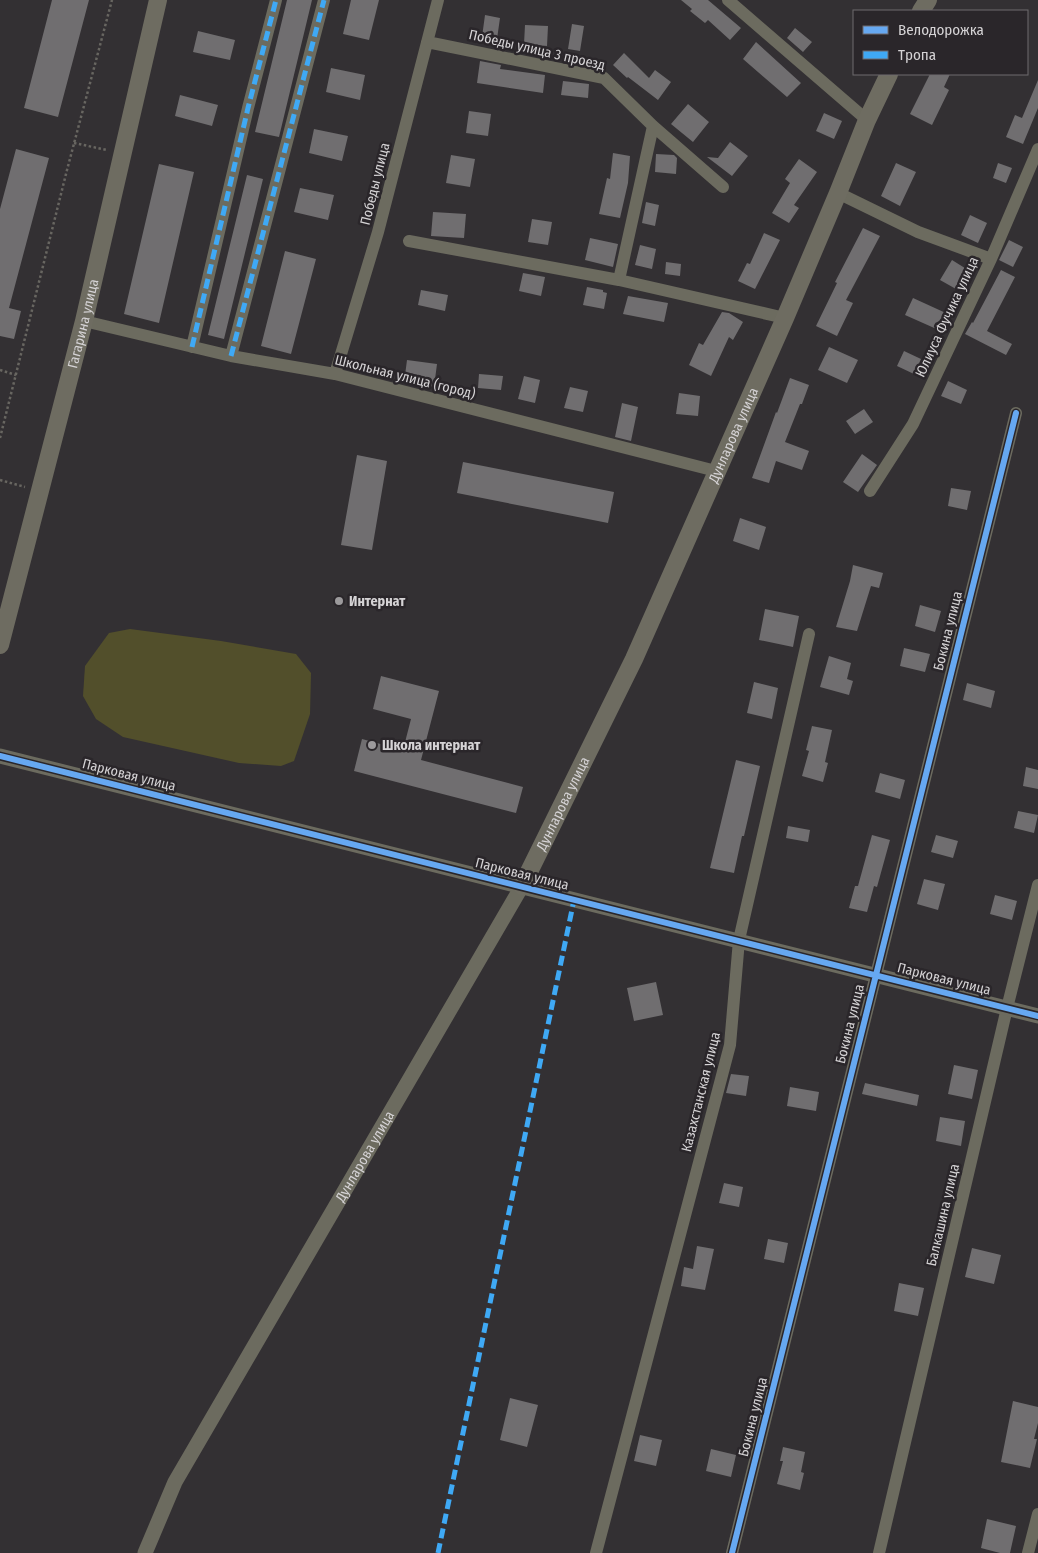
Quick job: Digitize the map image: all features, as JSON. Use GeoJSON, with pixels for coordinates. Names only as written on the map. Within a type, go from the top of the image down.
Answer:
{"type":"FeatureCollection","features":[{"type":"Feature","properties":{"kind":"main road","name":"Гагарина улица"},"geometry":{"type":"LineString","coordinates":[[0,645],[84,321],[158,0]]}},
{"type":"Feature","properties":{"kind":"main road","name":"Дунларова улица"},"geometry":{"type":"LineString","coordinates":[[522,886],[634,659],[784,318],[867,120],[889,75]]}},
{"type":"Feature","properties":{"kind":"street"},"geometry":{"type":"LineString","coordinates":[[192,347],[276,0]]}},
{"type":"Feature","properties":{"kind":"street"},"geometry":{"type":"LineString","coordinates":[[231,356],[324,0]]}},
{"type":"Feature","properties":{"kind":"street","name":"Победы улица"},"geometry":{"type":"LineString","coordinates":[[335,374],[378,232],[438,0]]}},
{"type":"Feature","properties":{"kind":"street"},"geometry":{"type":"LineString","coordinates":[[728,0],[867,120]]}},
{"type":"Feature","properties":{"kind":"street","name":"Победы улица 3 проезд"},"geometry":{"type":"LineString","coordinates":[[427,42],[604,78],[653,126],[723,187]]}},
{"type":"Feature","properties":{"kind":"street"},"geometry":{"type":"LineString","coordinates":[[619,280],[653,126]]}},
{"type":"Feature","properties":{"kind":"street","name":"Юлиуса Фучика улица"},"geometry":{"type":"LineString","coordinates":[[870,491],[913,424],[990,259],[1038,149]]}},
{"type":"Feature","properties":{"kind":"street"},"geometry":{"type":"LineString","coordinates":[[838,193],[918,232],[990,259]]}},
{"type":"Feature","properties":{"kind":"street"},"geometry":{"type":"LineString","coordinates":[[409,241],[619,280],[784,318]]}},
{"type":"Feature","properties":{"kind":"street","name":"Школьная улица (город)"},"geometry":{"type":"LineString","coordinates":[[84,321],[231,356],[335,374],[716,471]]}},
{"type":"Feature","properties":{"kind":"street","name":"Бокина улица"},"geometry":{"type":"LineString","coordinates":[[732,1553],[1016,414]]}},
{"type":"Feature","properties":{"kind":"street","name":"Казахстанская улица"},"geometry":{"type":"LineString","coordinates":[[596,1553],[730,1045],[739,940],[809,634]]}},
{"type":"Feature","properties":{"kind":"street","name":"Парковая улица"},"geometry":{"type":"LineString","coordinates":[[0,756],[1038,1016]]}},
{"type":"Feature","properties":{"kind":"street","name":"Балкашина улица"},"geometry":{"type":"LineString","coordinates":[[880,1553],[1006,1008],[1038,884]]}},
{"type":"Feature","properties":{"kind":"street","name":"Дунларова улица"},"geometry":{"type":"LineString","coordinates":[[145,1553],[174,1482],[522,886]]}},
{"type":"Feature","properties":{"kind":"street"},"geometry":{"type":"LineString","coordinates":[[1028,1553],[1038,1514]]}},
{"type":"Feature","properties":{"kind":"path"},"geometry":{"type":"LineString","coordinates":[[0,438],[112,0]]}},
{"type":"Feature","properties":{"kind":"path"},"geometry":{"type":"LineString","coordinates":[[74,143],[122,154]]}},
{"type":"Feature","properties":{"kind":"path"},"geometry":{"type":"LineString","coordinates":[[0,370],[16,375]]}},
{"type":"Feature","properties":{"kind":"path"},"geometry":{"type":"LineString","coordinates":[[0,480],[40,491]]}},
{"type":"Feature","properties":{"kind":"shaded area"},"geometry":{"type":"Polygon","coordinates":[[[130,629],[221,641],[296,654],[311,673],[310,714],[294,761],[281,766],[239,763],[123,737],[96,719],[83,696],[85,666],[109,633],[130,629]]]}},
{"type":"Feature","properties":{"kind":"building"},"geometry":{"type":"Polygon","coordinates":[[[52,0],[89,0],[58,117],[24,108],[52,0]]]}},
{"type":"Feature","properties":{"kind":"building"},"geometry":{"type":"Polygon","coordinates":[[[287,0],[312,0],[279,137],[255,132],[287,0]]]}},
{"type":"Feature","properties":{"kind":"building"},"geometry":{"type":"Polygon","coordinates":[[[351,0],[379,0],[369,40],[343,34],[351,0]]]}},
{"type":"Feature","properties":{"kind":"building"},"geometry":{"type":"Polygon","coordinates":[[[681,0],[708,0],[741,28],[730,40],[708,20],[705,23],[690,11],[692,9],[681,0]]]}},
{"type":"Feature","properties":{"kind":"building"},"geometry":{"type":"Polygon","coordinates":[[[485,15],[500,18],[497,39],[482,37],[485,15]]]}},
{"type":"Feature","properties":{"kind":"building"},"geometry":{"type":"Polygon","coordinates":[[[572,24],[584,26],[580,51],[568,49],[572,24]]]}},
{"type":"Feature","properties":{"kind":"building"},"geometry":{"type":"Polygon","coordinates":[[[525,25],[548,26],[547,46],[524,44],[525,25]]]}},
{"type":"Feature","properties":{"kind":"building"},"geometry":{"type":"Polygon","coordinates":[[[795,28],[812,42],[803,52],[787,38],[795,28]]]}},
{"type":"Feature","properties":{"kind":"building"},"geometry":{"type":"Polygon","coordinates":[[[198,31],[235,40],[230,60],[193,52],[198,31]]]}},
{"type":"Feature","properties":{"kind":"building"},"geometry":{"type":"Polygon","coordinates":[[[756,42],[801,83],[787,97],[743,59],[756,42]]]}},
{"type":"Feature","properties":{"kind":"building"},"geometry":{"type":"Polygon","coordinates":[[[624,53],[649,78],[655,70],[671,82],[658,100],[627,78],[613,65],[624,53]]]}},
{"type":"Feature","properties":{"kind":"building"},"geometry":{"type":"Polygon","coordinates":[[[480,61],[501,65],[500,69],[545,75],[543,93],[477,83],[480,61]]]}},
{"type":"Feature","properties":{"kind":"building"},"geometry":{"type":"Polygon","coordinates":[[[331,68],[365,75],[360,100],[326,92],[331,68]]]}},
{"type":"Feature","properties":{"kind":"building"},"geometry":{"type":"Polygon","coordinates":[[[930,75],[950,75],[944,87],[949,90],[932,125],[910,114],[930,75]]]}},
{"type":"Feature","properties":{"kind":"building"},"geometry":{"type":"Polygon","coordinates":[[[1038,80],[1038,108],[1023,144],[1006,137],[1015,115],[1022,118],[1038,80]]]}},
{"type":"Feature","properties":{"kind":"building"},"geometry":{"type":"Polygon","coordinates":[[[563,81],[589,84],[588,98],[561,95],[563,81]]]}},
{"type":"Feature","properties":{"kind":"building"},"geometry":{"type":"Polygon","coordinates":[[[180,95],[218,105],[212,126],[175,116],[180,95]]]}},
{"type":"Feature","properties":{"kind":"building"},"geometry":{"type":"Polygon","coordinates":[[[688,104],[709,122],[693,142],[671,124],[688,104]]]}},
{"type":"Feature","properties":{"kind":"building"},"geometry":{"type":"Polygon","coordinates":[[[469,111],[491,114],[488,136],[466,133],[469,111]]]}},
{"type":"Feature","properties":{"kind":"building"},"geometry":{"type":"Polygon","coordinates":[[[824,113],[842,121],[834,139],[816,131],[824,113]]]}},
{"type":"Feature","properties":{"kind":"building"},"geometry":{"type":"Polygon","coordinates":[[[314,129],[348,136],[342,161],[309,153],[314,129]]]}},
{"type":"Feature","properties":{"kind":"building"},"geometry":{"type":"Polygon","coordinates":[[[730,142],[748,156],[732,176],[707,157],[718,158],[730,142]]]}},
{"type":"Feature","properties":{"kind":"building"},"geometry":{"type":"Polygon","coordinates":[[[16,149],[49,158],[9,308],[21,311],[14,339],[0,336],[0,209],[16,149]]]}},
{"type":"Feature","properties":{"kind":"building"},"geometry":{"type":"Polygon","coordinates":[[[613,153],[630,156],[628,183],[620,218],[599,214],[607,178],[610,179],[613,153]]]}},
{"type":"Feature","properties":{"kind":"building"},"geometry":{"type":"Polygon","coordinates":[[[656,154],[674,155],[677,158],[676,174],[655,172],[656,154]]]}},
{"type":"Feature","properties":{"kind":"building"},"geometry":{"type":"Polygon","coordinates":[[[451,155],[475,159],[470,187],[446,183],[451,155]]]}},
{"type":"Feature","properties":{"kind":"building"},"geometry":{"type":"Polygon","coordinates":[[[799,159],[817,172],[794,205],[799,208],[789,223],[772,213],[790,183],[785,179],[799,159]]]}},
{"type":"Feature","properties":{"kind":"building"},"geometry":{"type":"Polygon","coordinates":[[[896,163],[916,172],[900,206],[881,196],[896,163]]]}},
{"type":"Feature","properties":{"kind":"building"},"geometry":{"type":"Polygon","coordinates":[[[998,163],[1012,168],[1006,183],[993,178],[998,163]]]}},
{"type":"Feature","properties":{"kind":"building"},"geometry":{"type":"Polygon","coordinates":[[[159,164],[194,172],[159,323],[124,314],[159,164]]]}},
{"type":"Feature","properties":{"kind":"building"},"geometry":{"type":"Polygon","coordinates":[[[247,175],[263,179],[224,339],[208,335],[247,175]]]}},
{"type":"Feature","properties":{"kind":"building"},"geometry":{"type":"Polygon","coordinates":[[[300,188],[334,195],[328,220],[294,212],[300,188]]]}},
{"type":"Feature","properties":{"kind":"building"},"geometry":{"type":"Polygon","coordinates":[[[646,202],[659,205],[655,226],[642,223],[646,202]]]}},
{"type":"Feature","properties":{"kind":"building"},"geometry":{"type":"Polygon","coordinates":[[[433,212],[466,214],[464,238],[431,236],[433,212]]]}},
{"type":"Feature","properties":{"kind":"building"},"geometry":{"type":"Polygon","coordinates":[[[970,215],[987,223],[978,243],[961,235],[970,215]]]}},
{"type":"Feature","properties":{"kind":"building"},"geometry":{"type":"Polygon","coordinates":[[[532,219],[552,222],[548,245],[528,242],[532,219]]]}},
{"type":"Feature","properties":{"kind":"building"},"geometry":{"type":"Polygon","coordinates":[[[863,228],[880,236],[846,300],[853,303],[837,336],[816,326],[837,283],[835,282],[863,228]]]}},
{"type":"Feature","properties":{"kind":"building"},"geometry":{"type":"Polygon","coordinates":[[[764,233],[780,240],[755,289],[738,281],[747,263],[750,264],[764,233]]]}},
{"type":"Feature","properties":{"kind":"building"},"geometry":{"type":"Polygon","coordinates":[[[590,238],[618,244],[613,267],[585,260],[590,238]]]}},
{"type":"Feature","properties":{"kind":"building"},"geometry":{"type":"Polygon","coordinates":[[[1009,240],[1023,247],[1013,267],[999,260],[1009,240]]]}},
{"type":"Feature","properties":{"kind":"building"},"geometry":{"type":"Polygon","coordinates":[[[640,245],[656,249],[652,269],[635,265],[640,245]]]}},
{"type":"Feature","properties":{"kind":"building"},"geometry":{"type":"Polygon","coordinates":[[[285,251],[316,259],[291,354],[261,346],[285,251]]]}},
{"type":"Feature","properties":{"kind":"building"},"geometry":{"type":"Polygon","coordinates":[[[952,260],[968,270],[956,289],[940,280],[952,260]]]}},
{"type":"Feature","properties":{"kind":"building"},"geometry":{"type":"Polygon","coordinates":[[[666,262],[681,264],[680,276],[665,274],[666,262]]]}},
{"type":"Feature","properties":{"kind":"building"},"geometry":{"type":"Polygon","coordinates":[[[1001,270],[1015,277],[987,331],[1012,344],[1006,355],[965,334],[973,323],[1001,270]]]}},
{"type":"Feature","properties":{"kind":"building"},"geometry":{"type":"Polygon","coordinates":[[[523,273],[545,277],[541,296],[519,291],[523,273]]]}},
{"type":"Feature","properties":{"kind":"building"},"geometry":{"type":"Polygon","coordinates":[[[587,287],[603,290],[603,292],[607,293],[604,309],[583,305],[587,287]]]}},
{"type":"Feature","properties":{"kind":"building"},"geometry":{"type":"Polygon","coordinates":[[[421,290],[448,295],[445,311],[418,305],[421,290]]]}},
{"type":"Feature","properties":{"kind":"building"},"geometry":{"type":"Polygon","coordinates":[[[628,296],[668,303],[664,322],[623,314],[628,296]]]}},
{"type":"Feature","properties":{"kind":"building"},"geometry":{"type":"Polygon","coordinates":[[[913,298],[948,314],[941,331],[905,315],[913,298]]]}},
{"type":"Feature","properties":{"kind":"building"},"geometry":{"type":"Polygon","coordinates":[[[722,312],[729,313],[743,322],[733,340],[729,337],[711,376],[689,365],[699,343],[703,345],[722,312]]]}},
{"type":"Feature","properties":{"kind":"building"},"geometry":{"type":"Polygon","coordinates":[[[829,347],[858,360],[847,383],[818,370],[829,347]]]}},
{"type":"Feature","properties":{"kind":"building"},"geometry":{"type":"Polygon","coordinates":[[[904,351],[921,359],[914,374],[897,366],[904,351]]]}},
{"type":"Feature","properties":{"kind":"building"},"geometry":{"type":"Polygon","coordinates":[[[407,360],[437,364],[434,387],[404,383],[407,360]]]}},
{"type":"Feature","properties":{"kind":"building"},"geometry":{"type":"Polygon","coordinates":[[[479,374],[503,376],[501,390],[478,388],[479,374]]]}},
{"type":"Feature","properties":{"kind":"building"},"geometry":{"type":"Polygon","coordinates":[[[524,376],[540,380],[535,403],[518,399],[524,376]]]}},
{"type":"Feature","properties":{"kind":"building"},"geometry":{"type":"Polygon","coordinates":[[[790,378],[809,385],[785,442],[809,451],[802,470],[776,461],[769,483],[752,478],[790,378]]]}},
{"type":"Feature","properties":{"kind":"building"},"geometry":{"type":"Polygon","coordinates":[[[948,381],[967,390],[961,404],[941,396],[948,381]]]}},
{"type":"Feature","properties":{"kind":"building"},"geometry":{"type":"Polygon","coordinates":[[[570,387],[588,391],[583,412],[564,408],[570,387]]]}},
{"type":"Feature","properties":{"kind":"building"},"geometry":{"type":"Polygon","coordinates":[[[679,393],[700,396],[698,416],[676,414],[679,393]]]}},
{"type":"Feature","properties":{"kind":"building"},"geometry":{"type":"Polygon","coordinates":[[[622,403],[638,407],[631,441],[615,437],[622,403]]]}},
{"type":"Feature","properties":{"kind":"building"},"geometry":{"type":"Polygon","coordinates":[[[864,409],[873,422],[855,434],[846,421],[864,409]]]}},
{"type":"Feature","properties":{"kind":"building"},"geometry":{"type":"Polygon","coordinates":[[[862,454],[877,465],[858,492],[843,482],[862,454]]]}},
{"type":"Feature","properties":{"kind":"building"},"geometry":{"type":"Polygon","coordinates":[[[357,455],[387,461],[372,550],[341,545],[357,455]]]}},
{"type":"Feature","properties":{"kind":"building"},"geometry":{"type":"Polygon","coordinates":[[[463,462],[614,492],[608,523],[457,493],[463,462]]]}},
{"type":"Feature","properties":{"kind":"building"},"geometry":{"type":"Polygon","coordinates":[[[951,488],[971,491],[967,510],[948,506],[951,488]]]}},
{"type":"Feature","properties":{"kind":"building"},"geometry":{"type":"Polygon","coordinates":[[[740,518],[766,527],[759,550],[733,541],[740,518]]]}},
{"type":"Feature","properties":{"kind":"building"},"geometry":{"type":"Polygon","coordinates":[[[853,565],[883,573],[879,588],[871,586],[857,631],[836,627],[853,565]]]}},
{"type":"Feature","properties":{"kind":"building"},"geometry":{"type":"Polygon","coordinates":[[[920,605],[941,611],[935,632],[915,626],[920,605]]]}},
{"type":"Feature","properties":{"kind":"building"},"geometry":{"type":"Polygon","coordinates":[[[765,609],[799,616],[793,647],[759,640],[765,609]]]}},
{"type":"Feature","properties":{"kind":"building"},"geometry":{"type":"Polygon","coordinates":[[[904,648],[930,654],[925,672],[900,666],[904,648]]]}},
{"type":"Feature","properties":{"kind":"building"},"geometry":{"type":"Polygon","coordinates":[[[829,656],[851,663],[847,679],[853,681],[849,695],[820,687],[829,656]]]}},
{"type":"Feature","properties":{"kind":"building","name":"Школа интернат"},"geometry":{"type":"Polygon","coordinates":[[[381,676],[439,691],[421,760],[523,787],[516,813],[354,771],[362,739],[403,750],[411,719],[373,709],[381,676]]]}},
{"type":"Feature","properties":{"kind":"building"},"geometry":{"type":"Polygon","coordinates":[[[754,682],[778,688],[772,719],[747,713],[754,682]]]}},
{"type":"Feature","properties":{"kind":"building"},"geometry":{"type":"Polygon","coordinates":[[[967,683],[995,691],[991,708],[963,700],[967,683]]]}},
{"type":"Feature","properties":{"kind":"building"},"geometry":{"type":"Polygon","coordinates":[[[812,726],[832,730],[825,762],[828,763],[823,782],[802,776],[809,751],[806,750],[812,726]]]}},
{"type":"Feature","properties":{"kind":"building"},"geometry":{"type":"Polygon","coordinates":[[[736,760],[760,766],[734,873],[710,868],[736,760]]]}},
{"type":"Feature","properties":{"kind":"building"},"geometry":{"type":"Polygon","coordinates":[[[1026,767],[1038,770],[1038,789],[1023,786],[1026,767]]]}},
{"type":"Feature","properties":{"kind":"building"},"geometry":{"type":"Polygon","coordinates":[[[880,773],[905,780],[900,799],[875,792],[880,773]]]}},
{"type":"Feature","properties":{"kind":"building"},"geometry":{"type":"Polygon","coordinates":[[[1018,811],[1038,815],[1034,833],[1014,828],[1018,811]]]}},
{"type":"Feature","properties":{"kind":"building"},"geometry":{"type":"Polygon","coordinates":[[[788,826],[810,830],[808,842],[786,838],[788,826]]]}},
{"type":"Feature","properties":{"kind":"building"},"geometry":{"type":"Polygon","coordinates":[[[872,835],[890,840],[877,887],[874,886],[867,912],[849,908],[855,886],[858,886],[872,835]]]}},
{"type":"Feature","properties":{"kind":"building"},"geometry":{"type":"Polygon","coordinates":[[[936,835],[958,841],[953,858],[931,852],[936,835]]]}},
{"type":"Feature","properties":{"kind":"building"},"geometry":{"type":"Polygon","coordinates":[[[924,879],[945,884],[938,910],[917,904],[924,879]]]}},
{"type":"Feature","properties":{"kind":"building"},"geometry":{"type":"Polygon","coordinates":[[[995,895],[1017,901],[1012,920],[990,914],[995,895]]]}},
{"type":"Feature","properties":{"kind":"building"},"geometry":{"type":"Polygon","coordinates":[[[656,982],[663,1015],[634,1021],[627,988],[656,982]]]}},
{"type":"Feature","properties":{"kind":"building"},"geometry":{"type":"Polygon","coordinates":[[[954,1065],[978,1070],[972,1099],[948,1094],[954,1065]]]}},
{"type":"Feature","properties":{"kind":"building"},"geometry":{"type":"Polygon","coordinates":[[[731,1074],[749,1076],[746,1096],[726,1093],[731,1074]]]}},
{"type":"Feature","properties":{"kind":"building"},"geometry":{"type":"Polygon","coordinates":[[[865,1083],[919,1095],[917,1106],[862,1094],[865,1083]]]}},
{"type":"Feature","properties":{"kind":"building"},"geometry":{"type":"Polygon","coordinates":[[[790,1087],[819,1092],[816,1111],[787,1106],[790,1087]]]}},
{"type":"Feature","properties":{"kind":"building"},"geometry":{"type":"Polygon","coordinates":[[[940,1117],[965,1121],[961,1146],[936,1141],[940,1117]]]}},
{"type":"Feature","properties":{"kind":"building"},"geometry":{"type":"Polygon","coordinates":[[[724,1183],[743,1187],[739,1207],[719,1203],[724,1183]]]}},
{"type":"Feature","properties":{"kind":"building"},"geometry":{"type":"Polygon","coordinates":[[[768,1239],[788,1243],[784,1263],[764,1259],[768,1239]]]}},
{"type":"Feature","properties":{"kind":"building"},"geometry":{"type":"Polygon","coordinates":[[[697,1246],[714,1249],[705,1290],[681,1286],[684,1267],[693,1269],[697,1246]]]}},
{"type":"Feature","properties":{"kind":"building"},"geometry":{"type":"Polygon","coordinates":[[[972,1248],[1001,1255],[994,1284],[965,1277],[972,1248]]]}},
{"type":"Feature","properties":{"kind":"building"},"geometry":{"type":"Polygon","coordinates":[[[899,1283],[924,1288],[918,1316],[894,1311],[899,1283]]]}},
{"type":"Feature","properties":{"kind":"building"},"geometry":{"type":"Polygon","coordinates":[[[510,1398],[538,1405],[527,1447],[500,1440],[510,1398]]]}},
{"type":"Feature","properties":{"kind":"building"},"geometry":{"type":"Polygon","coordinates":[[[1013,1401],[1038,1407],[1038,1423],[1034,1439],[1037,1439],[1030,1468],[1001,1462],[1013,1401]]]}},
{"type":"Feature","properties":{"kind":"building"},"geometry":{"type":"Polygon","coordinates":[[[640,1435],[662,1440],[656,1466],[634,1461],[640,1435]]]}},
{"type":"Feature","properties":{"kind":"building"},"geometry":{"type":"Polygon","coordinates":[[[783,1447],[805,1452],[801,1472],[804,1473],[800,1490],[777,1484],[783,1461],[780,1461],[783,1447]]]}},
{"type":"Feature","properties":{"kind":"building"},"geometry":{"type":"Polygon","coordinates":[[[711,1449],[736,1455],[731,1477],[706,1471],[711,1449]]]}},
{"type":"Feature","properties":{"kind":"building"},"geometry":{"type":"Polygon","coordinates":[[[987,1519],[1016,1526],[1010,1553],[1000,1553],[981,1548],[987,1519]]]}},
{"type":"Feature","properties":{"kind":"marked path"},"geometry":{"type":"LineString","coordinates":[[192,347],[248,108],[276,0]]}},
{"type":"Feature","properties":{"kind":"marked path"},"geometry":{"type":"LineString","coordinates":[[231,356],[324,0]]}},
{"type":"Feature","properties":{"kind":"marked path"},"geometry":{"type":"LineString","coordinates":[[438,1553],[574,900]]}},
{"type":"Feature","properties":{"kind":"cycle path"},"geometry":{"type":"LineString","coordinates":[[732,1553],[1016,413]]}},
{"type":"Feature","properties":{"kind":"cycle path"},"geometry":{"type":"LineString","coordinates":[[0,756],[1038,1016]]}},
{"type":"Feature","properties":{"kind":"place","name":"Интернат"},"geometry":{"type":"Point","coordinates":[339,601]}},
{"type":"Feature","properties":{"kind":"place","name":"Школа интернат"},"geometry":{"type":"Point","coordinates":[372,745]}}]}
